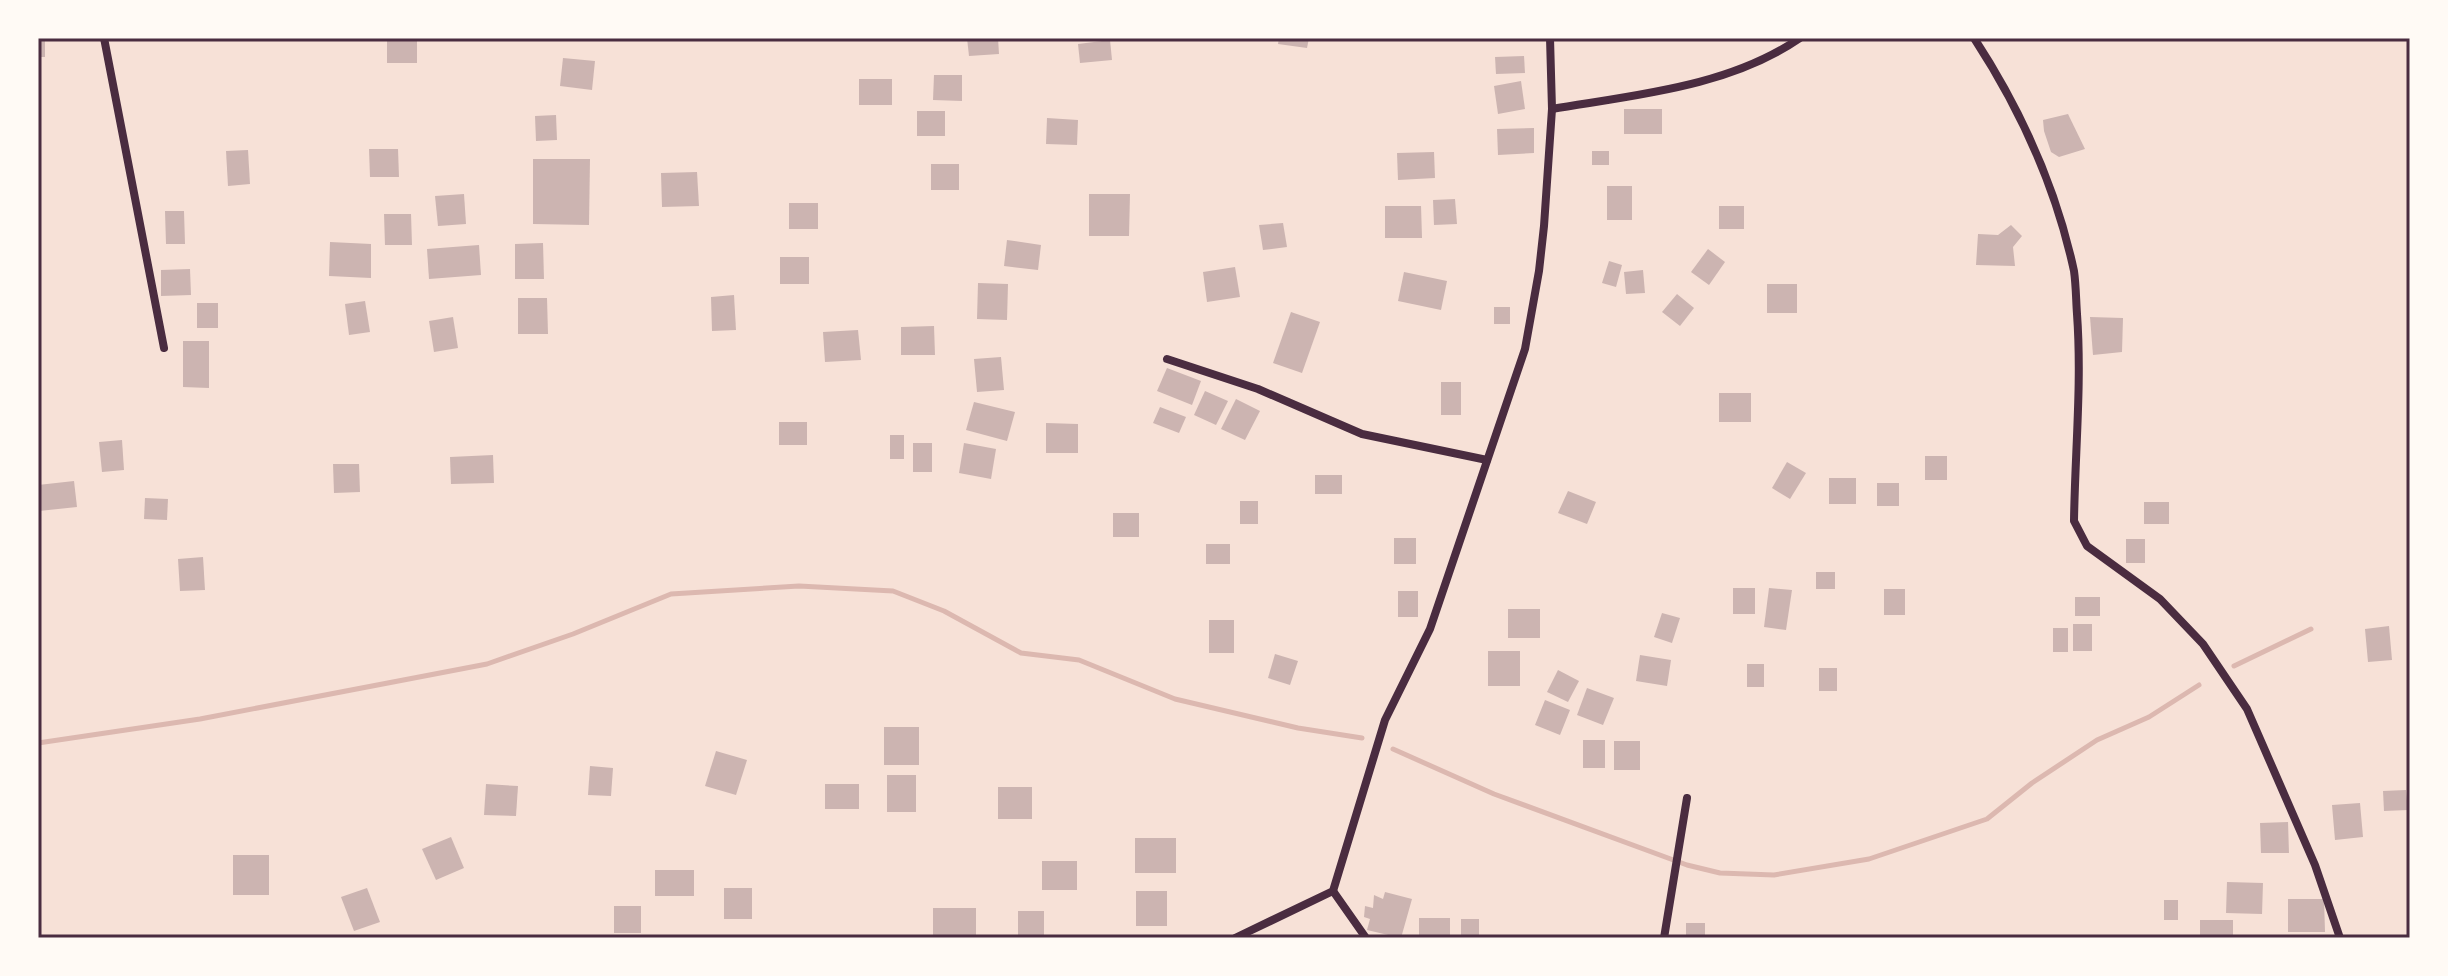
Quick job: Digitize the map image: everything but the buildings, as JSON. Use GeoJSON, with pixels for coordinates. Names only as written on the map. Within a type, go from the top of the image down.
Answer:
{"type":"FeatureCollection","features":[{"type":"Feature","properties":{"kind":"street"},"geometry":{"type":"LineString","coordinates":[[104,38],[164,348]]}},
{"type":"Feature","properties":{"kind":"street"},"geometry":{"type":"LineString","coordinates":[[1235,938],[1333,891],[1385,720],[1430,629],[1525,349],[1539,271],[1552,109],[1550,38]]}},
{"type":"Feature","properties":{"kind":"street"},"geometry":{"type":"LineString","coordinates":[[1552,109],[1702,80],[1756,64],[1800,38]]}},
{"type":"Feature","properties":{"kind":"street"},"geometry":{"type":"LineString","coordinates":[[1974,38],[2023,120],[2043,166],[2074,273],[2079,342],[2074,521],[2087,546],[2160,599],[2203,644],[2247,709],[2315,865],[2340,938]]}},
{"type":"Feature","properties":{"kind":"street"},"geometry":{"type":"LineString","coordinates":[[1167,359],[1258,389],[1362,434],[1487,460]]}},
{"type":"Feature","properties":{"kind":"street"},"geometry":{"type":"LineString","coordinates":[[1664,938],[1687,798]]}},
{"type":"Feature","properties":{"kind":"street"},"geometry":{"type":"LineString","coordinates":[[1333,891],[1366,938]]}},
{"type":"Feature","properties":{"kind":"waterway"},"geometry":{"type":"LineString","coordinates":[[38,743],[200,719],[487,664],[573,634],[671,594],[799,586],[893,591],[944,611],[1021,653],[1079,660],[1175,699],[1298,728],[1362,738]]}},
{"type":"Feature","properties":{"kind":"waterway"},"geometry":{"type":"LineString","coordinates":[[2234,666],[2311,629]]}},
{"type":"Feature","properties":{"kind":"waterway"},"geometry":{"type":"LineString","coordinates":[[1393,749],[1494,794],[1687,865],[1720,873],[1774,875],[1869,859],[1987,819],[2032,783],[2097,740],[2149,717],[2199,685]]}}]}
